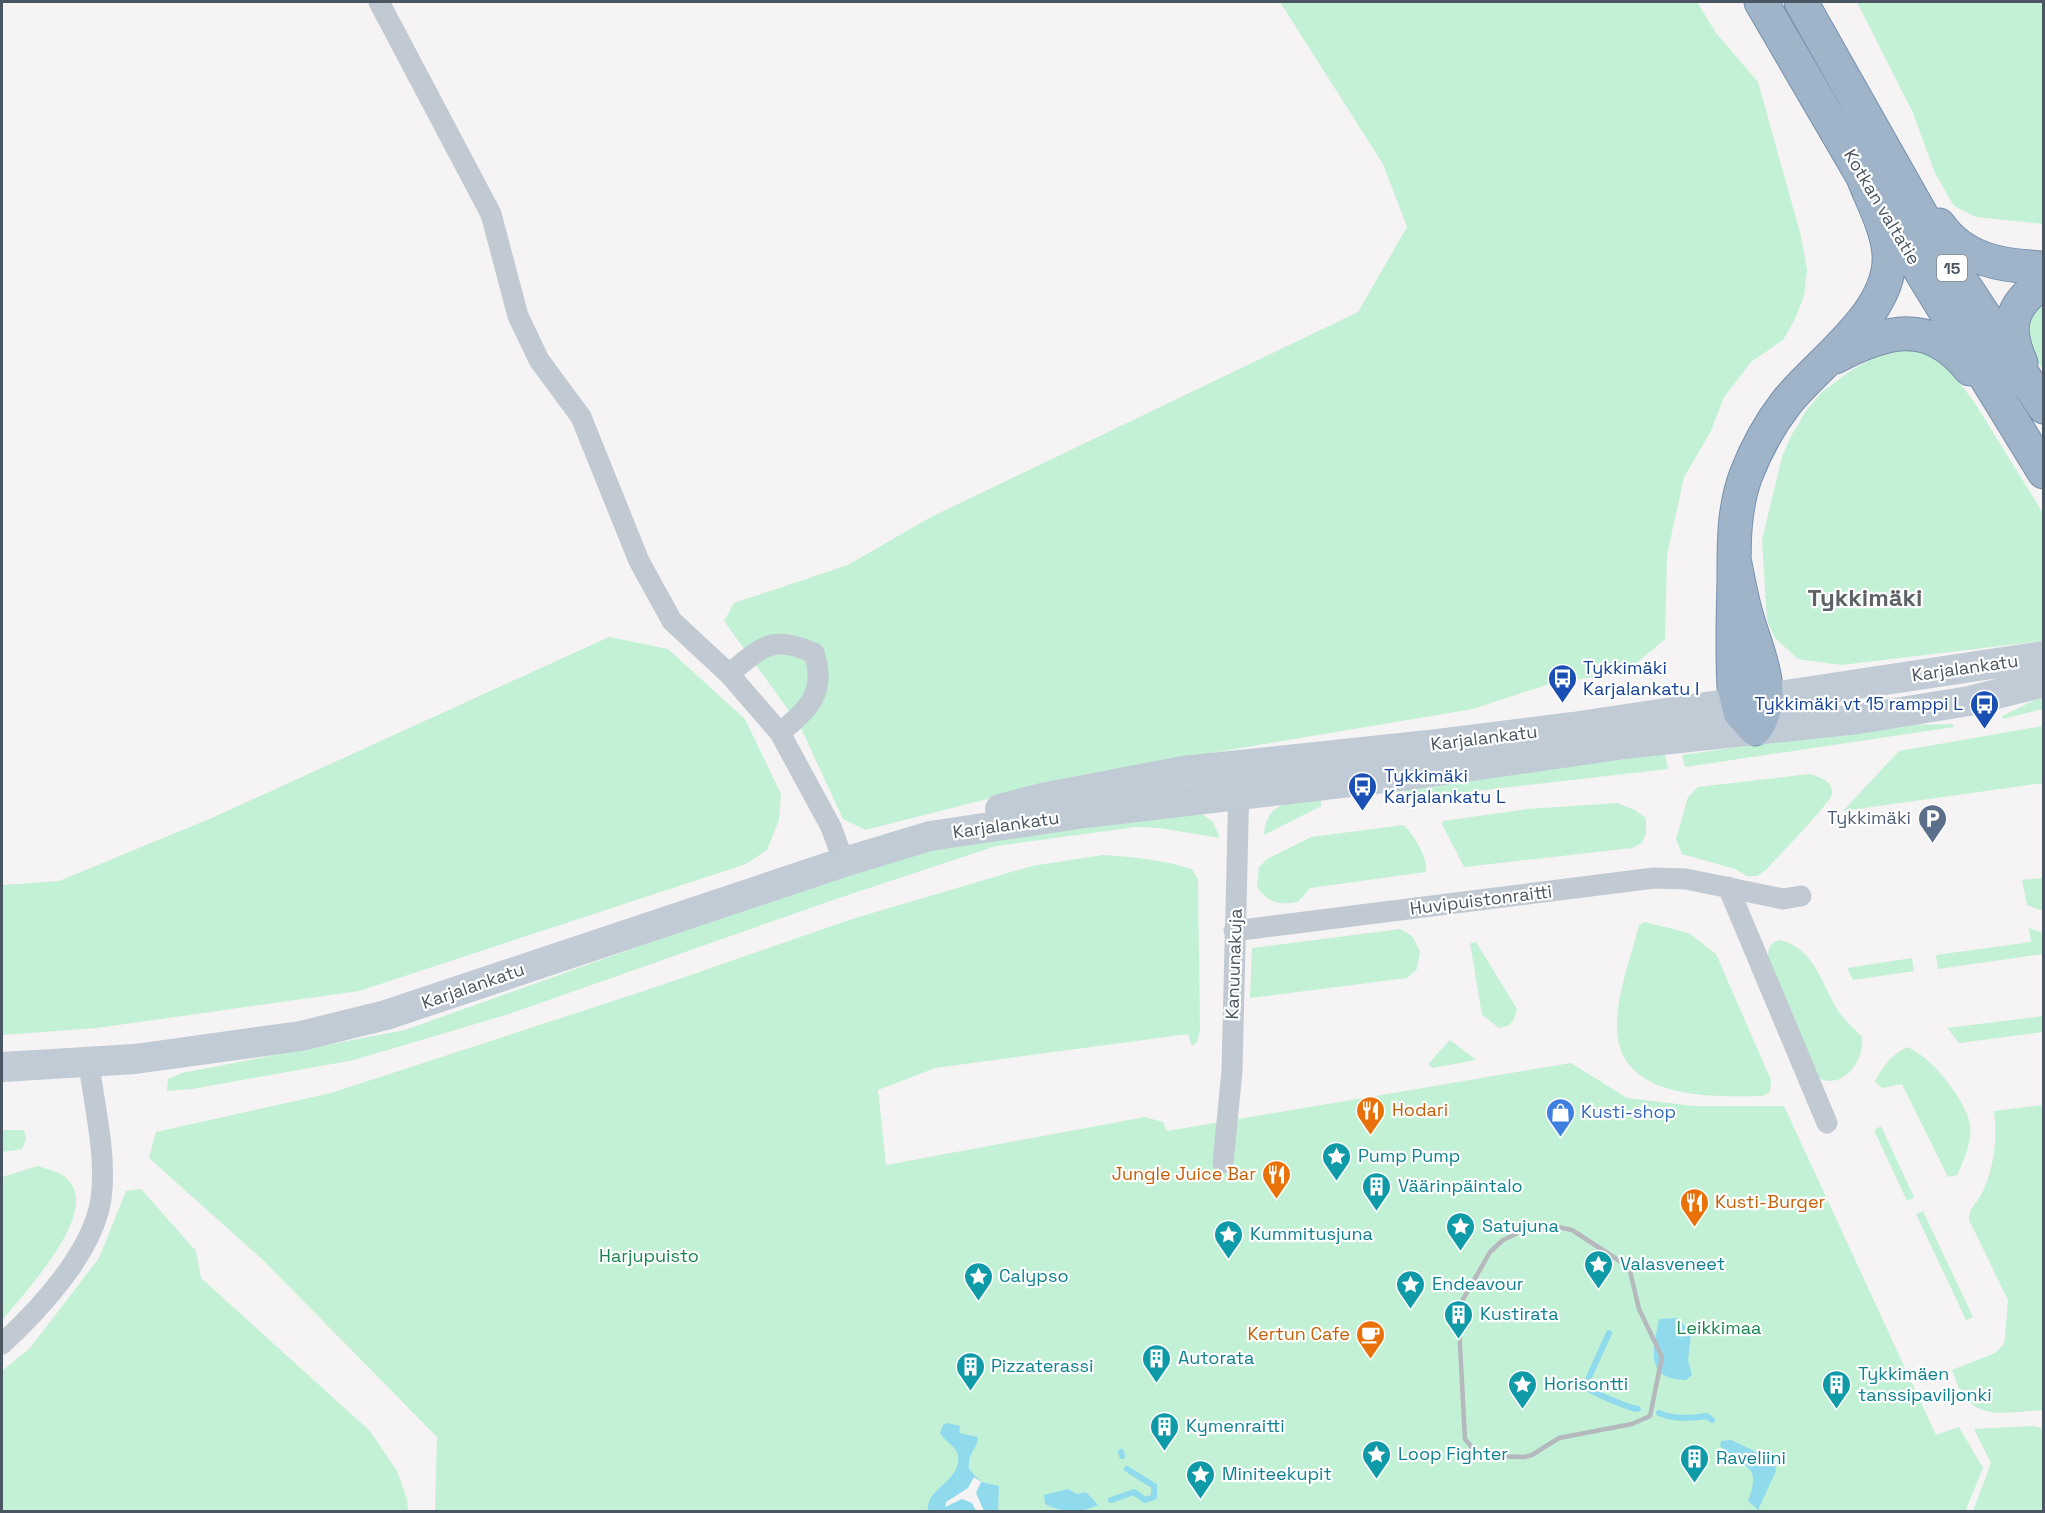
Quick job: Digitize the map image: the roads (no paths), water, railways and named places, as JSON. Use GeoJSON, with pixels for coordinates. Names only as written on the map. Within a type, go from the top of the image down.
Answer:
{"type":"FeatureCollection","features":[{"type":"Feature","properties":{"kind":"highway","name":"Kotkan valtatie"},"geometry":{"type":"LineString","coordinates":[[1761,2],[1863,177],[2043,472]]}},
{"type":"Feature","properties":{"kind":"highway","name":"Kotkan valtatie"},"geometry":{"type":"LineString","coordinates":[[1801,2],[1948,261],[2039,401]]}},
{"type":"Feature","properties":{"kind":"highway"},"geometry":{"type":"LineString","coordinates":[[1877,136],[1954,243],[1985,261],[2007,266],[2043,268]]}},
{"type":"Feature","properties":{"kind":"highway"},"geometry":{"type":"LineString","coordinates":[[1755,729],[1765,711],[1751,699],[1733,649],[1737,506],[1756,452],[1786,403],[1831,359],[1878,297],[1889,268],[1885,233],[1863,177]]}},
{"type":"Feature","properties":{"kind":"highway"},"geometry":{"type":"LineString","coordinates":[[2039,401],[2015,350],[2012,324],[2024,298],[2043,283]]}},
{"type":"Feature","properties":{"kind":"highway"},"geometry":{"type":"LineString","coordinates":[[1831,359],[1865,341],[1886,335],[1907,333],[1940,342],[1968,366],[2015,428]]}},
{"type":"Feature","properties":{"kind":"main road","name":"Karjalankatu"},"geometry":{"type":"LineString","coordinates":[[930,836],[965,818],[1042,798],[1183,771],[1438,744],[2043,656]]}},
{"type":"Feature","properties":{"kind":"main road","name":"Karjalankatu"},"geometry":{"type":"LineString","coordinates":[[2,1067],[88,1063],[301,1036],[386,1015],[844,862],[930,836],[1240,794],[1410,775],[1624,744],[1858,719],[1938,706],[2043,681]]}},
{"type":"Feature","properties":{"kind":"street"},"geometry":{"type":"LineString","coordinates":[[379,2],[491,214],[518,316],[539,360],[581,417],[639,561],[672,621],[729,674],[780,733],[831,826],[844,862]]}},
{"type":"Feature","properties":{"kind":"street"},"geometry":{"type":"LineString","coordinates":[[729,674],[762,646],[793,644],[814,653],[821,674],[809,708],[780,733]]}},
{"type":"Feature","properties":{"kind":"street","name":"Kanuunakuja"},"geometry":{"type":"LineString","coordinates":[[1223,1163],[1232,1071],[1234,931],[1240,794],[1238,765]]}},
{"type":"Feature","properties":{"kind":"street","name":"Huvipuistonraitti"},"geometry":{"type":"LineString","coordinates":[[1234,931],[1654,878],[1686,879],[1783,899],[1801,896]]}},
{"type":"Feature","properties":{"kind":"street"},"geometry":{"type":"LineString","coordinates":[[1728,887],[1827,1123]]}},
{"type":"Feature","properties":{"kind":"street"},"geometry":{"type":"LineString","coordinates":[[2,1344],[31,1317],[74,1260],[95,1219],[102,1181],[101,1150],[88,1063]]}},
{"type":"Feature","properties":{"kind":"water"},"geometry":{"type":"Polygon","coordinates":[[[1678,1318],[1691,1334],[1688,1360],[1692,1375],[1686,1380],[1662,1374],[1654,1359],[1659,1319],[1678,1318]]]}},
{"type":"Feature","properties":{"kind":"water"},"geometry":{"type":"Polygon","coordinates":[[[948,1423],[960,1426],[959,1433],[978,1437],[969,1469],[981,1482],[999,1486],[998,1511],[928,1512],[932,1496],[955,1472],[958,1464],[957,1452],[940,1433],[943,1425],[948,1423]]]}},
{"type":"Feature","properties":{"kind":"water"},"geometry":{"type":"Polygon","coordinates":[[[1731,1440],[1775,1461],[1776,1471],[1758,1510],[1748,1501],[1752,1488],[1752,1473],[1720,1446],[1721,1441],[1731,1440]]]}},
{"type":"Feature","properties":{"kind":"water"},"geometry":{"type":"Polygon","coordinates":[[[1068,1489],[1077,1494],[1086,1492],[1098,1505],[1072,1511],[1045,1504],[1044,1495],[1068,1489]]]}},
{"type":"Feature","properties":{"kind":"waterway"},"geometry":{"type":"LineString","coordinates":[[1609,1333],[1585,1386],[1610,1399],[1638,1409]]}},
{"type":"Feature","properties":{"kind":"waterway"},"geometry":{"type":"LineString","coordinates":[[1659,1413],[1677,1418],[1707,1416],[1712,1420]]}},
{"type":"Feature","properties":{"kind":"waterway"},"geometry":{"type":"LineString","coordinates":[[1121,1452],[1122,1456]]}},
{"type":"Feature","properties":{"kind":"waterway"},"geometry":{"type":"LineString","coordinates":[[1111,1500],[1134,1492],[1145,1500],[1154,1497],[1154,1486],[1127,1469]]}},
{"type":"Feature","properties":{"kind":"railway"},"geometry":{"type":"LineString","coordinates":[[1558,1227],[1572,1230],[1629,1267],[1639,1309],[1662,1357],[1650,1416],[1632,1424],[1559,1438],[1532,1455],[1524,1457],[1487,1456],[1474,1450],[1465,1439],[1458,1308],[1490,1252],[1503,1240],[1518,1233],[1558,1227]]}},
{"type":"Feature","properties":{"kind":"place","name":"Tykkimäki Karjalankatu I"},"geometry":{"type":"Point","coordinates":[1562,704]}},
{"type":"Feature","properties":{"kind":"place","name":"Tykkimäki vt 15 ramppi L"},"geometry":{"type":"Point","coordinates":[1984,730]}},
{"type":"Feature","properties":{"kind":"place","name":"Tykkimäki Karjalankatu L"},"geometry":{"type":"Point","coordinates":[1363,812]}},
{"type":"Feature","properties":{"kind":"place","name":"Tykkimäki"},"geometry":{"type":"Point","coordinates":[1932,844]}},
{"type":"Feature","properties":{"kind":"place","name":"Hodari"},"geometry":{"type":"Point","coordinates":[1371,1136]}},
{"type":"Feature","properties":{"kind":"place","name":"Kusti-shop"},"geometry":{"type":"Point","coordinates":[1560,1138]}},
{"type":"Feature","properties":{"kind":"place","name":"Pump Pump"},"geometry":{"type":"Point","coordinates":[1337,1182]}},
{"type":"Feature","properties":{"kind":"place","name":"Jungle Juice Bar"},"geometry":{"type":"Point","coordinates":[1277,1200]}},
{"type":"Feature","properties":{"kind":"place","name":"Väärinpäintalo"},"geometry":{"type":"Point","coordinates":[1377,1212]}},
{"type":"Feature","properties":{"kind":"place","name":"Kusti-Burger"},"geometry":{"type":"Point","coordinates":[1694,1228]}},
{"type":"Feature","properties":{"kind":"place","name":"Satujuna"},"geometry":{"type":"Point","coordinates":[1461,1252]}},
{"type":"Feature","properties":{"kind":"place","name":"Kummitusjuna"},"geometry":{"type":"Point","coordinates":[1229,1260]}},
{"type":"Feature","properties":{"kind":"place","name":"Valasveneet"},"geometry":{"type":"Point","coordinates":[1599,1290]}},
{"type":"Feature","properties":{"kind":"place","name":"Calypso"},"geometry":{"type":"Point","coordinates":[978,1302]}},
{"type":"Feature","properties":{"kind":"place","name":"Endeavour"},"geometry":{"type":"Point","coordinates":[1411,1310]}},
{"type":"Feature","properties":{"kind":"place","name":"Kustirata"},"geometry":{"type":"Point","coordinates":[1459,1340]}},
{"type":"Feature","properties":{"kind":"place","name":"Kertun Cafe"},"geometry":{"type":"Point","coordinates":[1371,1360]}},
{"type":"Feature","properties":{"kind":"place","name":"Autorata"},"geometry":{"type":"Point","coordinates":[1157,1384]}},
{"type":"Feature","properties":{"kind":"place","name":"Pizzaterassi"},"geometry":{"type":"Point","coordinates":[970,1392]}},
{"type":"Feature","properties":{"kind":"place","name":"Horisontti"},"geometry":{"type":"Point","coordinates":[1523,1410]}},
{"type":"Feature","properties":{"kind":"place","name":"Tykkimäen tanssipaviljonki"},"geometry":{"type":"Point","coordinates":[1837,1410]}},
{"type":"Feature","properties":{"kind":"place","name":"Kymenraitti"},"geometry":{"type":"Point","coordinates":[1165,1452]}},
{"type":"Feature","properties":{"kind":"place","name":"Loop Fighter"},"geometry":{"type":"Point","coordinates":[1377,1480]}},
{"type":"Feature","properties":{"kind":"place","name":"Raveliini"},"geometry":{"type":"Point","coordinates":[1695,1484]}},
{"type":"Feature","properties":{"kind":"place","name":"Miniteekupit"},"geometry":{"type":"Point","coordinates":[1201,1500]}},
{"type":"Feature","properties":{"kind":"district","name":"Tykkimäki"},"geometry":{"type":"Point","coordinates":[1865,598]}},
{"type":"Feature","properties":{"kind":"park label","name":"Harjupuisto"},"geometry":{"type":"Point","coordinates":[649,1256]}},
{"type":"Feature","properties":{"kind":"park label","name":"Leikkimaa"},"geometry":{"type":"Point","coordinates":[1719,1328]}}]}
